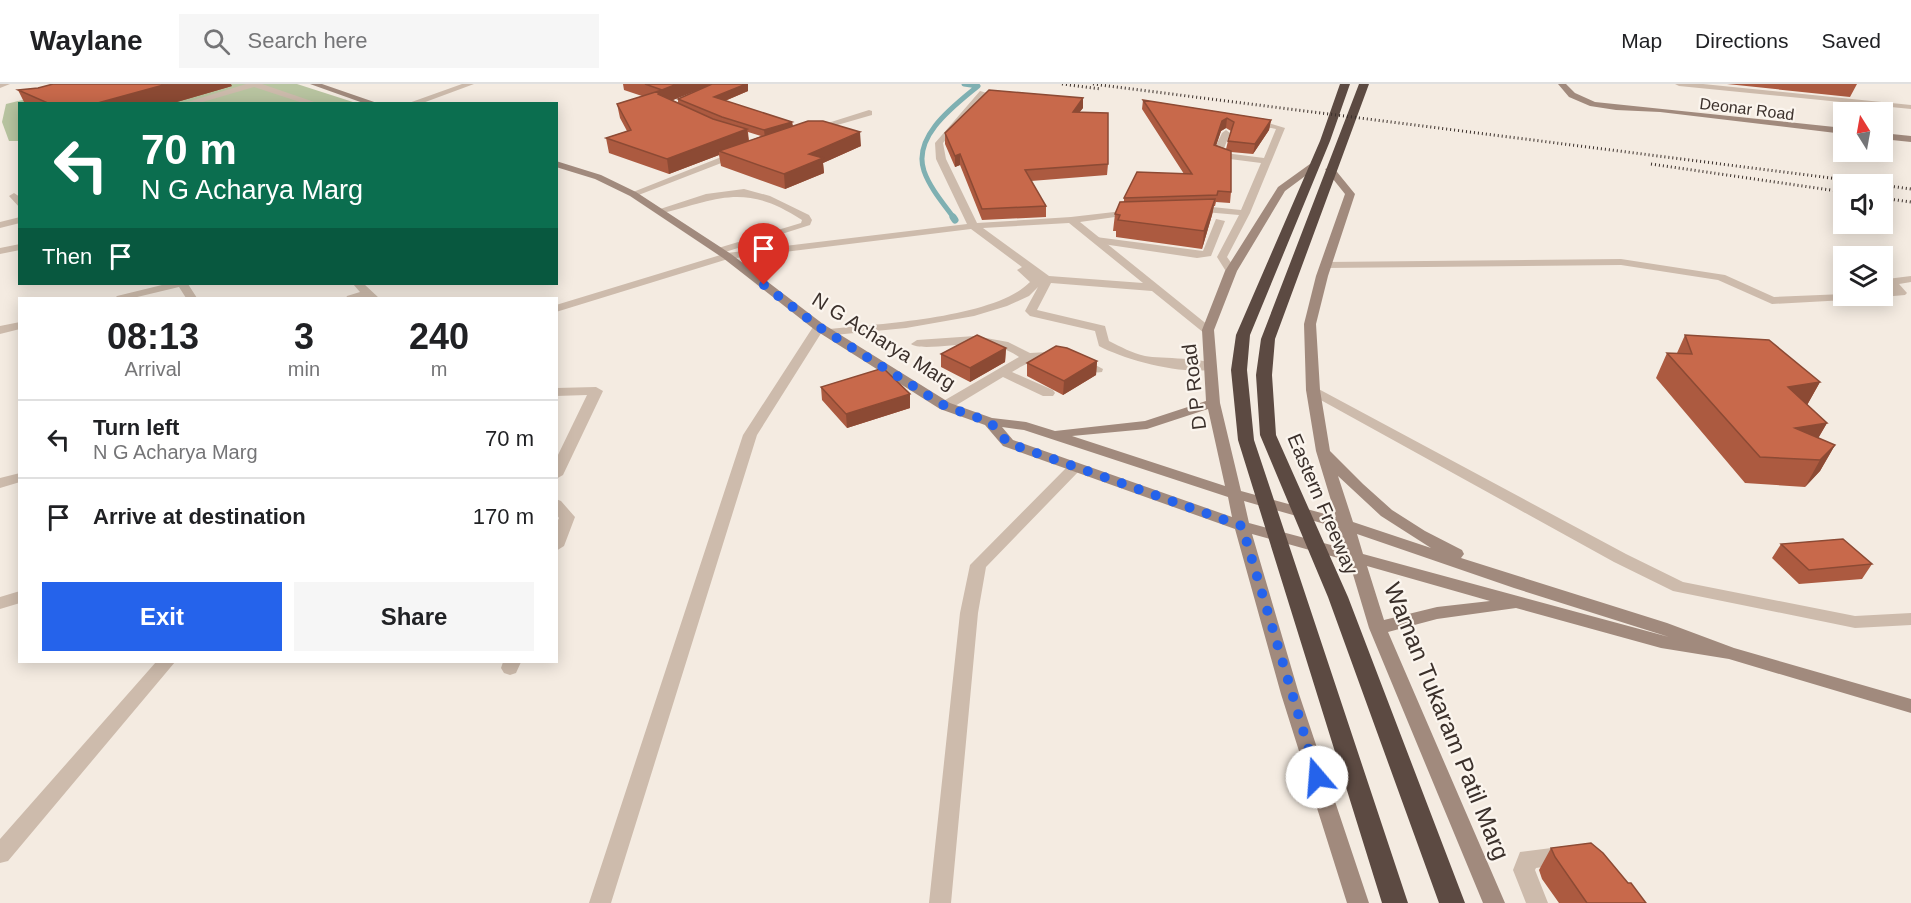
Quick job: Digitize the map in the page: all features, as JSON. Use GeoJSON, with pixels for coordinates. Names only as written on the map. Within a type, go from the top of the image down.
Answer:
{"type":"FeatureCollection","features":[{"type":"Feature","properties":{"kind":"highway"},"geometry":{"type":"LineString","coordinates":[[1345,84],[1325,141],[1301,192],[1243,335],[1239,370],[1246,440],[1395,903]]}},
{"type":"Feature","properties":{"kind":"highway","name":"Eastern Freeway"},"geometry":{"type":"LineString","coordinates":[[1364,84],[1330,169],[1323,196],[1268,339],[1264,375],[1268,435],[1338,597],[1452,903]]}},
{"type":"Feature","properties":{"kind":"main road"},"geometry":{"type":"LineString","coordinates":[[314,84],[370,102]]}},
{"type":"Feature","properties":{"kind":"main road","name":"Deonar Road"},"geometry":{"type":"LineString","coordinates":[[1562,84],[1572,95],[1593,104],[1833,130]]}},
{"type":"Feature","properties":{"kind":"main road","name":"Deonar Road"},"geometry":{"type":"LineString","coordinates":[[1706,117],[1833,134]]}},
{"type":"Feature","properties":{"kind":"main road"},"geometry":{"type":"LineString","coordinates":[[1893,138],[1911,141]]}},
{"type":"Feature","properties":{"kind":"main road"},"geometry":{"type":"LineString","coordinates":[[1893,140],[1911,141]]}},
{"type":"Feature","properties":{"kind":"main road","name":"N G Acharya Marg"},"geometry":{"type":"LineString","coordinates":[[558,165],[598,177],[633,194],[723,254],[824,330],[945,406],[990,422],[1008,443],[1242,526],[1661,642],[1729,653]]}},
{"type":"Feature","properties":{"kind":"main road","name":"D P Road"},"geometry":{"type":"LineString","coordinates":[[1242,526],[1213,404],[1208,330],[1231,271],[1281,189],[1313,166]]}},
{"type":"Feature","properties":{"kind":"main road","name":"Waman Tukaram Patil Marg"},"geometry":{"type":"LineString","coordinates":[[1330,169],[1350,194],[1326,265],[1310,324],[1313,390],[1323,451],[1378,628],[1494,903]]}},
{"type":"Feature","properties":{"kind":"main road"},"geometry":{"type":"LineString","coordinates":[[1050,434],[1147,425],[1213,404]]}},
{"type":"Feature","properties":{"kind":"main road"},"geometry":{"type":"LineString","coordinates":[[990,422],[1026,426],[1234,494],[1347,525],[1520,584],[1661,627],[1729,653],[1911,706]]}},
{"type":"Feature","properties":{"kind":"main road"},"geometry":{"type":"LineString","coordinates":[[1323,451],[1361,494],[1397,523],[1520,584]]}},
{"type":"Feature","properties":{"kind":"main road"},"geometry":{"type":"LineString","coordinates":[[1242,526],[1290,694],[1358,903]]}},
{"type":"Feature","properties":{"kind":"main road"},"geometry":{"type":"LineString","coordinates":[[1378,628],[1437,613],[1516,603]]}},
{"type":"Feature","properties":{"kind":"street"},"geometry":{"type":"LineString","coordinates":[[0,86],[6,84]]}},
{"type":"Feature","properties":{"kind":"street"},"geometry":{"type":"LineString","coordinates":[[416,102],[470,84]]}},
{"type":"Feature","properties":{"kind":"street"},"geometry":{"type":"LineString","coordinates":[[1679,84],[1911,107]]}},
{"type":"Feature","properties":{"kind":"street"},"geometry":{"type":"LineString","coordinates":[[192,102],[256,85],[310,102]]}},
{"type":"Feature","properties":{"kind":"street"},"geometry":{"type":"LineString","coordinates":[[201,102],[256,85]]}},
{"type":"Feature","properties":{"kind":"street"},"geometry":{"type":"LineString","coordinates":[[600,903],[750,435],[824,330],[935,321],[1020,298],[1033,288],[1035,279],[968,226],[941,159],[939,143],[983,93]]}},
{"type":"Feature","properties":{"kind":"street"},"geometry":{"type":"LineString","coordinates":[[800,133],[869,113]]}},
{"type":"Feature","properties":{"kind":"street"},"geometry":{"type":"LineString","coordinates":[[1231,271],[1222,256],[1245,213],[1281,128],[1275,124],[1240,120]]}},
{"type":"Feature","properties":{"kind":"street"},"geometry":{"type":"LineString","coordinates":[[1226,133],[1218,152],[1222,155],[1266,161]]}},
{"type":"Feature","properties":{"kind":"street"},"geometry":{"type":"LineString","coordinates":[[633,194],[754,147]]}},
{"type":"Feature","properties":{"kind":"street"},"geometry":{"type":"LineString","coordinates":[[558,308],[805,225],[807,220],[753,193],[742,192],[726,193],[658,211]]}},
{"type":"Feature","properties":{"kind":"street"},"geometry":{"type":"LineString","coordinates":[[1179,208],[1245,213]]}},
{"type":"Feature","properties":{"kind":"street"},"geometry":{"type":"LineString","coordinates":[[723,254],[907,237],[968,226],[1071,220],[1149,210]]}},
{"type":"Feature","properties":{"kind":"street"},"geometry":{"type":"LineString","coordinates":[[0,225],[18,220]]}},
{"type":"Feature","properties":{"kind":"street"},"geometry":{"type":"LineString","coordinates":[[1071,220],[1208,330]]}},
{"type":"Feature","properties":{"kind":"street"},"geometry":{"type":"LineString","coordinates":[[1096,240],[1197,255],[1207,254],[1220,221]]}},
{"type":"Feature","properties":{"kind":"street"},"geometry":{"type":"LineString","coordinates":[[968,226],[1046,279],[1157,288]]}},
{"type":"Feature","properties":{"kind":"street"},"geometry":{"type":"LineString","coordinates":[[0,251],[18,247]]}},
{"type":"Feature","properties":{"kind":"street"},"geometry":{"type":"LineString","coordinates":[[1326,265],[1621,262],[1721,277],[1772,302],[1833,298]]}},
{"type":"Feature","properties":{"kind":"street"},"geometry":{"type":"LineString","coordinates":[[1046,279],[1031,310],[1034,313],[1101,329],[1103,343],[1122,354],[1142,361],[1210,366]]}},
{"type":"Feature","properties":{"kind":"street"},"geometry":{"type":"LineString","coordinates":[[1893,280],[1911,279]]}},
{"type":"Feature","properties":{"kind":"street"},"geometry":{"type":"LineString","coordinates":[[1893,283],[1901,293],[1893,293]]}},
{"type":"Feature","properties":{"kind":"street"},"geometry":{"type":"LineString","coordinates":[[125,297],[174,285]]}},
{"type":"Feature","properties":{"kind":"street"},"geometry":{"type":"LineString","coordinates":[[359,285],[370,296]]}},
{"type":"Feature","properties":{"kind":"street"},"geometry":{"type":"LineString","coordinates":[[0,330],[18,326]]}},
{"type":"Feature","properties":{"kind":"street"},"geometry":{"type":"LineString","coordinates":[[917,344],[979,341],[1005,346],[1028,357]]}},
{"type":"Feature","properties":{"kind":"street"},"geometry":{"type":"LineString","coordinates":[[945,406],[1028,357],[1064,354],[1097,369]]}},
{"type":"Feature","properties":{"kind":"street"},"geometry":{"type":"LineString","coordinates":[[1002,372],[1048,393]]}},
{"type":"Feature","properties":{"kind":"street"},"geometry":{"type":"LineString","coordinates":[[1313,390],[1620,558],[1679,587],[1855,622],[1911,619]]}},
{"type":"Feature","properties":{"kind":"street"},"geometry":{"type":"LineString","coordinates":[[558,392],[596,391],[558,471]]}},
{"type":"Feature","properties":{"kind":"street"},"geometry":{"type":"LineString","coordinates":[[940,903],[969,613],[978,565],[1075,467]]}},
{"type":"Feature","properties":{"kind":"street"},"geometry":{"type":"LineString","coordinates":[[0,483],[18,478]]}},
{"type":"Feature","properties":{"kind":"street"},"geometry":{"type":"LineString","coordinates":[[558,506],[567,517],[558,541]]}},
{"type":"Feature","properties":{"kind":"street"},"geometry":{"type":"LineString","coordinates":[[0,603],[18,598]]}},
{"type":"Feature","properties":{"kind":"street"},"geometry":{"type":"LineString","coordinates":[[0,854],[164,663]]}},
{"type":"Feature","properties":{"kind":"street"},"geometry":{"type":"LineString","coordinates":[[1537,903],[1524,870],[1527,859],[1583,853],[1591,859]]}},
{"type":"Feature","properties":{"kind":"green space"},"geometry":{"type":"Polygon","coordinates":[[[88,84],[297,84],[353,102],[18,102],[18,141],[9,141],[2,122],[6,104],[88,84]]]}},
{"type":"Feature","properties":{"kind":"building"},"geometry":{"type":"Polygon","coordinates":[[[53,84],[167,84],[101,102],[45,102],[18,90],[53,84]]]}},
{"type":"Feature","properties":{"kind":"building"},"geometry":{"type":"Polygon","coordinates":[[[645,84],[677,84],[662,90],[645,84]]]}},
{"type":"Feature","properties":{"kind":"building"},"geometry":{"type":"Polygon","coordinates":[[[712,84],[746,84],[714,97],[792,122],[764,130],[722,117],[678,99],[712,84]]]}},
{"type":"Feature","properties":{"kind":"building"},"geometry":{"type":"Polygon","coordinates":[[[989,90],[1083,98],[1073,112],[1108,113],[1108,164],[1025,170],[1046,206],[982,209],[960,154],[955,156],[945,133],[989,90]]]}},
{"type":"Feature","properties":{"kind":"building"},"geometry":{"type":"Polygon","coordinates":[[[659,91],[658,94],[713,119],[747,129],[667,159],[606,138],[631,130],[617,104],[659,91]]]}},
{"type":"Feature","properties":{"kind":"building"},"geometry":{"type":"Polygon","coordinates":[[[1143,100],[1271,120],[1255,144],[1228,141],[1234,122],[1227,118],[1222,121],[1214,145],[1231,151],[1231,192],[1218,191],[1217,195],[1124,198],[1137,172],[1192,174],[1143,100]]]}},
{"type":"Feature","properties":{"kind":"building"},"geometry":{"type":"Polygon","coordinates":[[[808,121],[823,121],[860,132],[809,154],[823,158],[784,174],[719,151],[808,121]]]}},
{"type":"Feature","properties":{"kind":"building"},"geometry":{"type":"Polygon","coordinates":[[[1215,199],[1204,231],[1118,220],[1120,215],[1115,214],[1120,202],[1215,199]]]}},
{"type":"Feature","properties":{"kind":"building"},"geometry":{"type":"Polygon","coordinates":[[[977,335],[1006,348],[970,368],[941,354],[977,335]]]}},
{"type":"Feature","properties":{"kind":"building"},"geometry":{"type":"Polygon","coordinates":[[[1685,335],[1769,340],[1820,382],[1788,387],[1827,423],[1795,428],[1835,445],[1820,460],[1760,457],[1667,353],[1692,354],[1685,335]]]}},
{"type":"Feature","properties":{"kind":"building"},"geometry":{"type":"Polygon","coordinates":[[[1056,346],[1067,348],[1097,361],[1064,381],[1027,363],[1056,346]]]}},
{"type":"Feature","properties":{"kind":"building"},"geometry":{"type":"Polygon","coordinates":[[[883,368],[910,394],[846,414],[821,387],[883,368]]]}},
{"type":"Feature","properties":{"kind":"building"},"geometry":{"type":"Polygon","coordinates":[[[1843,539],[1872,564],[1809,570],[1781,544],[1843,539]]]}},
{"type":"Feature","properties":{"kind":"building"},"geometry":{"type":"Polygon","coordinates":[[[1591,843],[1603,853],[1628,883],[1631,883],[1646,903],[1587,903],[1551,848],[1591,843]]]}},
{"type":"Feature","properties":{"kind":"waterway"},"geometry":{"type":"LineString","coordinates":[[954,218],[930,183],[924,171],[922,158],[924,146],[938,122],[978,86],[964,84]]}},
{"type":"Feature","properties":{"kind":"railway"},"geometry":{"type":"LineString","coordinates":[[1062,84],[1101,89]]}},
{"type":"Feature","properties":{"kind":"railway"},"geometry":{"type":"LineString","coordinates":[[1093,84],[1833,178]]}},
{"type":"Feature","properties":{"kind":"railway"},"geometry":{"type":"LineString","coordinates":[[1651,164],[1833,190]]}},
{"type":"Feature","properties":{"kind":"railway"},"geometry":{"type":"LineString","coordinates":[[1893,187],[1911,189]]}},
{"type":"Feature","properties":{"kind":"railway"},"geometry":{"type":"LineString","coordinates":[[1893,200],[1911,202]]}},
{"type":"Feature","properties":{"kind":"route"},"geometry":{"type":"LineString","coordinates":[[764,285],[819,327],[945,406],[990,422],[1008,443],[1242,526],[1290,694],[1317,777]]}}]}
